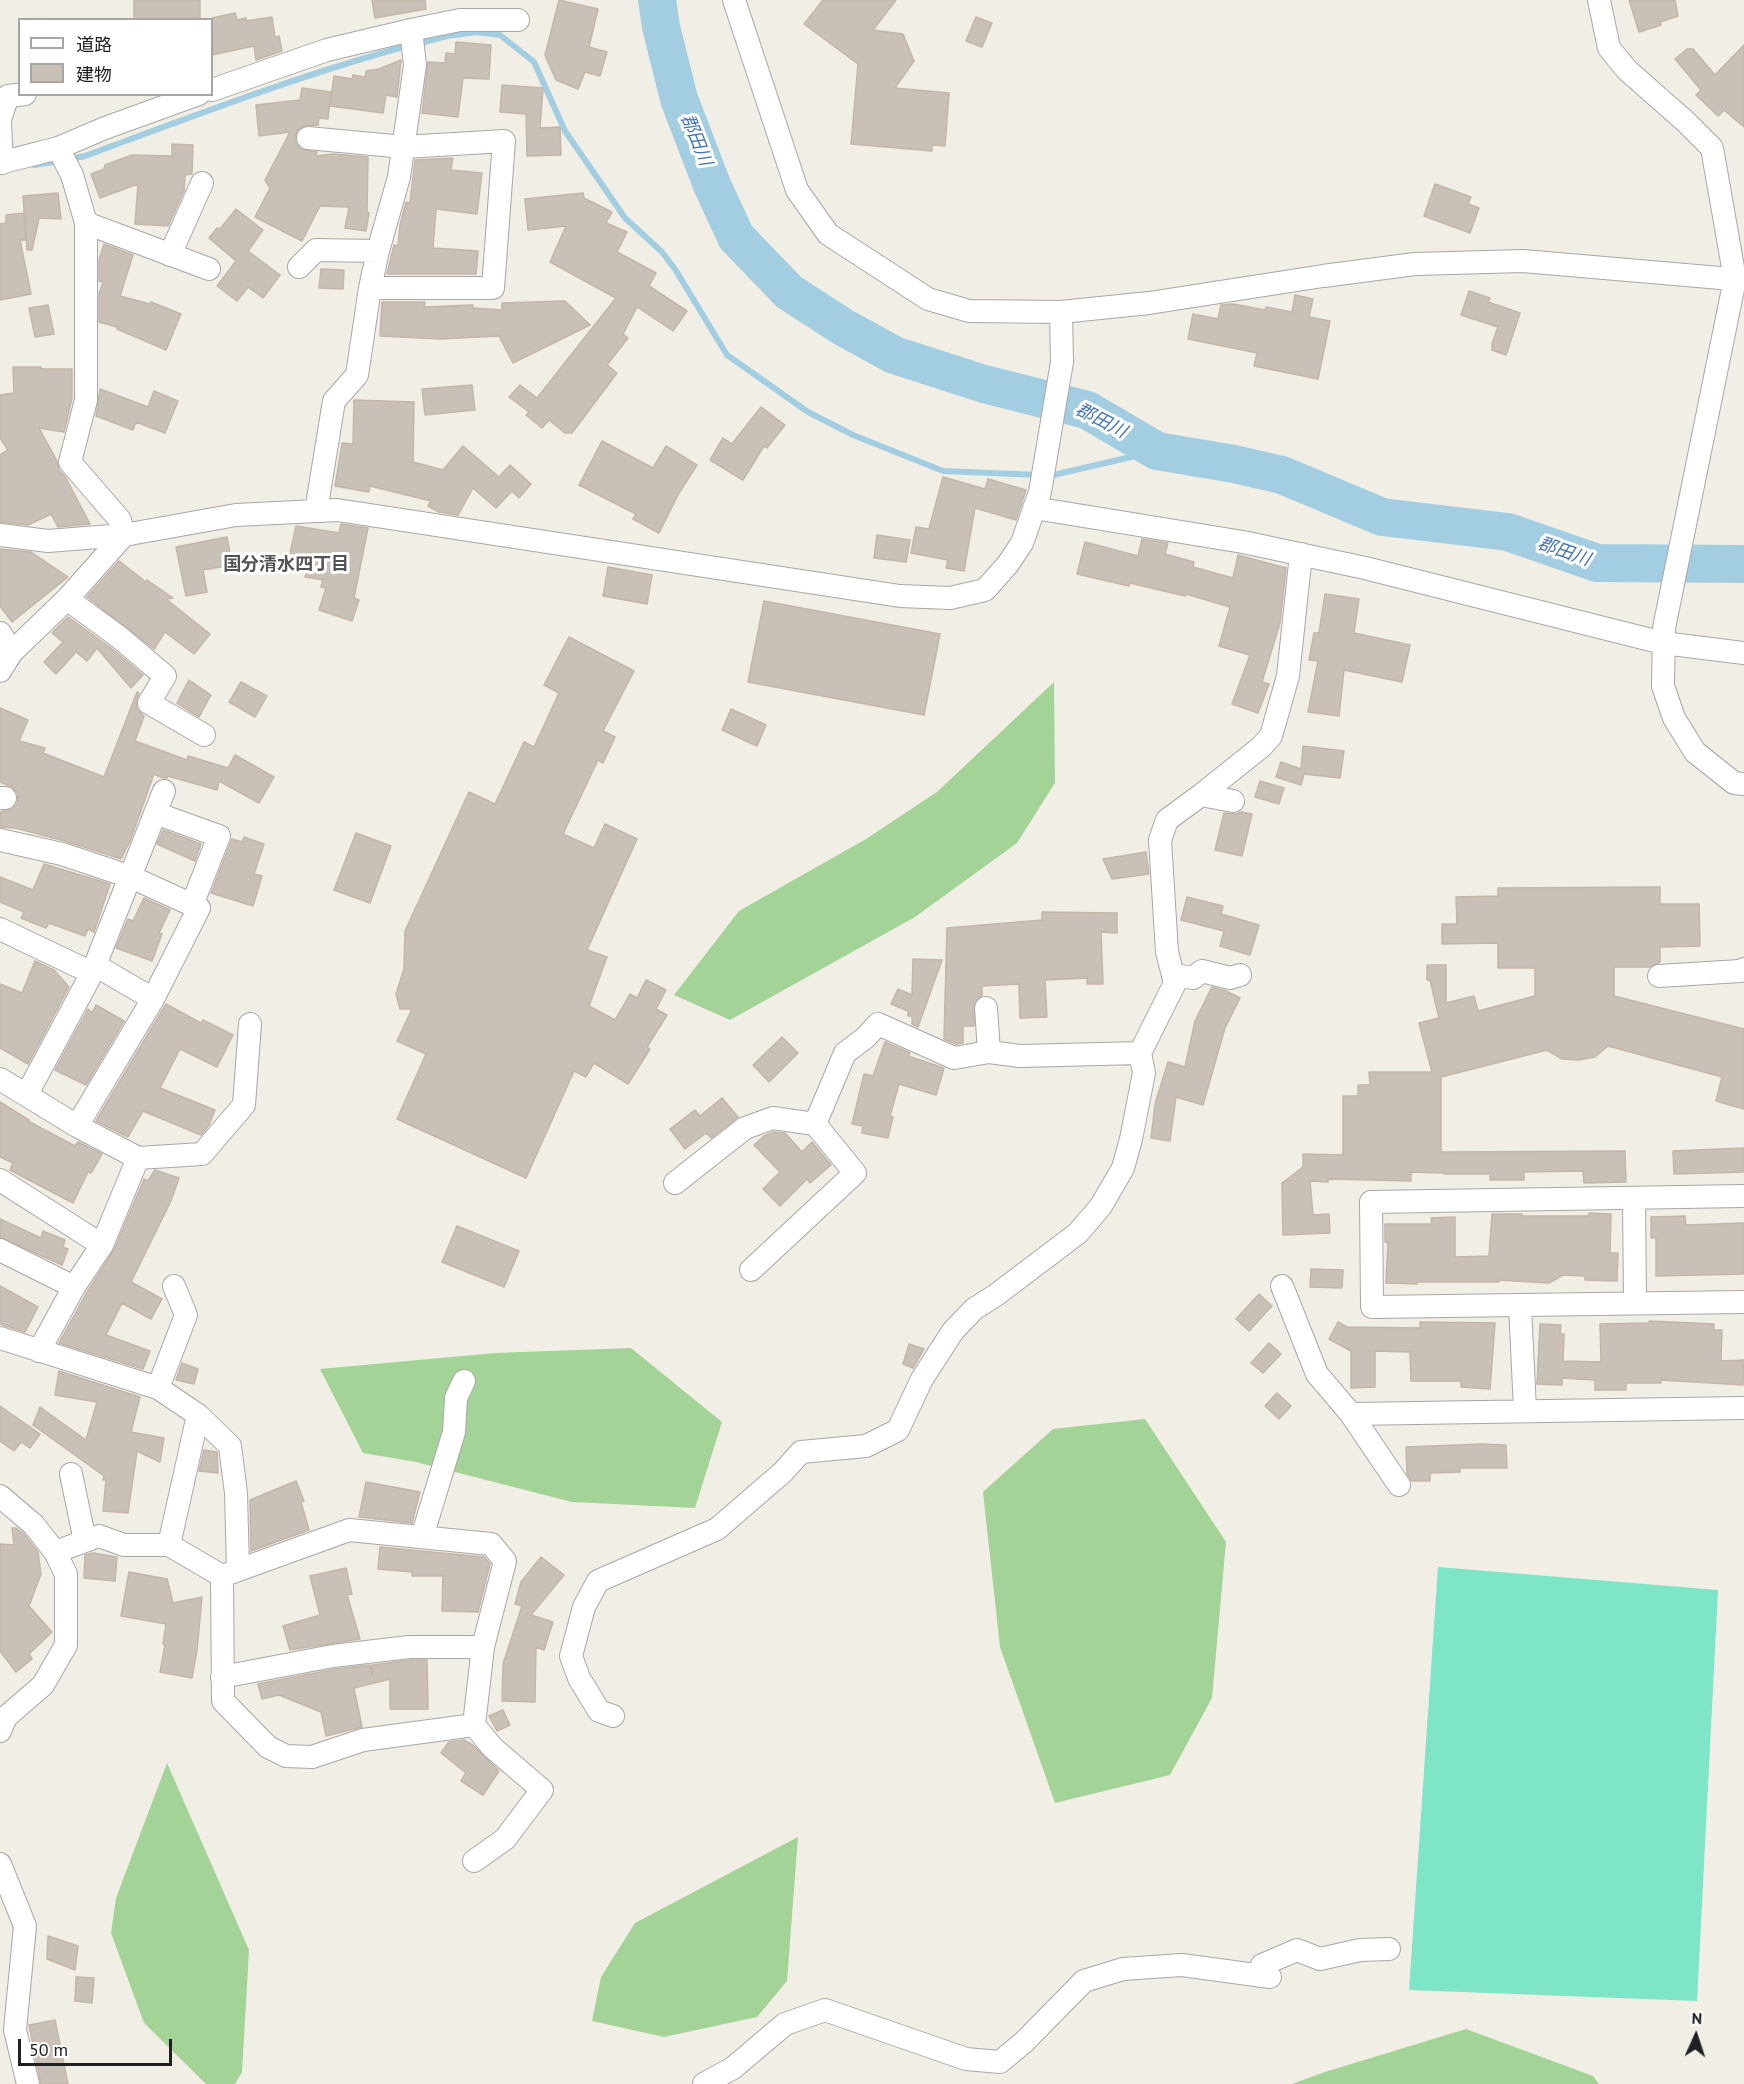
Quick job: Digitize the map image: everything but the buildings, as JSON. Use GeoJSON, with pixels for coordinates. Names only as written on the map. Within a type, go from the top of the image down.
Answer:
{"type":"FeatureCollection","features":[{"type":"Feature","properties":{"kind":"street"},"geometry":{"type":"LineString","coordinates":[[734,0],[797,190],[828,234],[928,299],[969,311],[1061,312],[1149,303],[1415,264],[1523,261],[1740,279]]}},
{"type":"Feature","properties":{"kind":"street"},"geometry":{"type":"LineString","coordinates":[[1599,0],[1609,48],[1627,70],[1712,148],[1740,279],[1693,479],[1663,635],[1664,686],[1674,718],[1695,752],[1734,783],[1744,784]]}},
{"type":"Feature","properties":{"kind":"street"},"geometry":{"type":"LineString","coordinates":[[213,90],[327,50],[460,20],[518,20]]}},
{"type":"Feature","properties":{"kind":"street"},"geometry":{"type":"LineString","coordinates":[[316,512],[334,401],[357,375],[370,288],[399,177],[414,59],[411,31]]}},
{"type":"Feature","properties":{"kind":"street"},"geometry":{"type":"LineString","coordinates":[[18,95],[8,96],[0,120],[1,157],[59,148],[105,128],[193,96]]}},
{"type":"Feature","properties":{"kind":"street"},"geometry":{"type":"LineString","coordinates":[[308,138],[404,147],[504,141],[493,288],[370,288]]}},
{"type":"Feature","properties":{"kind":"street"},"geometry":{"type":"LineString","coordinates":[[59,148],[71,172],[86,223],[86,400],[70,462],[120,520],[124,536]]}},
{"type":"Feature","properties":{"kind":"street"},"geometry":{"type":"LineString","coordinates":[[170,255],[202,183]]}},
{"type":"Feature","properties":{"kind":"street"},"geometry":{"type":"LineString","coordinates":[[86,223],[209,269]]}},
{"type":"Feature","properties":{"kind":"street"},"geometry":{"type":"LineString","coordinates":[[299,267],[316,250],[378,251]]}},
{"type":"Feature","properties":{"kind":"street"},"geometry":{"type":"LineString","coordinates":[[0,535],[48,541],[124,536],[236,515],[337,510],[900,596],[950,598],[985,590],[1008,564],[1022,543],[1037,500],[1062,362],[1061,312]]}},
{"type":"Feature","properties":{"kind":"street"},"geometry":{"type":"LineString","coordinates":[[1037,500],[1301,554],[1744,653]]}},
{"type":"Feature","properties":{"kind":"street"},"geometry":{"type":"LineString","coordinates":[[0,671],[6,642],[67,599],[124,536]]}},
{"type":"Feature","properties":{"kind":"street"},"geometry":{"type":"LineString","coordinates":[[613,1716],[599,1711],[579,1678],[571,1656],[584,1607],[598,1581],[717,1529],[783,1472],[801,1452],[866,1446],[898,1430],[922,1379],[952,1331],[974,1309],[1078,1233],[1101,1206],[1123,1168],[1131,1139],[1144,1073],[1140,1053],[1175,983],[1167,952],[1160,840],[1167,820],[1261,747],[1271,736],[1288,676],[1301,554]]}},
{"type":"Feature","properties":{"kind":"street"},"geometry":{"type":"LineString","coordinates":[[67,599],[165,676],[149,703],[204,735]]}},
{"type":"Feature","properties":{"kind":"street"},"geometry":{"type":"LineString","coordinates":[[27,1094],[94,969],[164,791]]}},
{"type":"Feature","properties":{"kind":"street"},"geometry":{"type":"LineString","coordinates":[[1201,795],[1233,801]]}},
{"type":"Feature","properties":{"kind":"street"},"geometry":{"type":"LineString","coordinates":[[155,813],[219,836],[192,905]]}},
{"type":"Feature","properties":{"kind":"street"},"geometry":{"type":"LineString","coordinates":[[0,840],[62,855],[130,877],[199,909],[153,999],[77,1126]]}},
{"type":"Feature","properties":{"kind":"street"},"geometry":{"type":"LineString","coordinates":[[0,929],[94,969],[153,999]]}},
{"type":"Feature","properties":{"kind":"street"},"geometry":{"type":"LineString","coordinates":[[1659,976],[1744,969]]}},
{"type":"Feature","properties":{"kind":"street"},"geometry":{"type":"LineString","coordinates":[[1173,975],[1193,978],[1202,971],[1230,978],[1240,975]]}},
{"type":"Feature","properties":{"kind":"street"},"geometry":{"type":"LineString","coordinates":[[986,1008],[989,1052]]}},
{"type":"Feature","properties":{"kind":"street"},"geometry":{"type":"LineString","coordinates":[[0,1079],[77,1126],[138,1158],[202,1154],[244,1105],[250,1024]]}},
{"type":"Feature","properties":{"kind":"street"},"geometry":{"type":"LineString","coordinates":[[815,1124],[845,1053],[866,1038],[878,1024],[954,1058],[989,1052],[1020,1056],[1140,1053]]}},
{"type":"Feature","properties":{"kind":"street"},"geometry":{"type":"LineString","coordinates":[[675,1183],[745,1128],[773,1118],[815,1124],[855,1173],[751,1270]]}},
{"type":"Feature","properties":{"kind":"street"},"geometry":{"type":"LineString","coordinates":[[39,1351],[74,1287],[102,1245],[138,1158]]}},
{"type":"Feature","properties":{"kind":"street"},"geometry":{"type":"LineString","coordinates":[[0,1180],[102,1245]]}},
{"type":"Feature","properties":{"kind":"street"},"geometry":{"type":"LineString","coordinates":[[1744,1196],[1371,1202],[1372,1307],[1744,1302]]}},
{"type":"Feature","properties":{"kind":"street"},"geometry":{"type":"LineString","coordinates":[[1634,1198],[1635,1302]]}},
{"type":"Feature","properties":{"kind":"street"},"geometry":{"type":"LineString","coordinates":[[0,1250],[74,1287]]}},
{"type":"Feature","properties":{"kind":"street"},"geometry":{"type":"LineString","coordinates":[[158,1388],[186,1316],[174,1286]]}},
{"type":"Feature","properties":{"kind":"street"},"geometry":{"type":"LineString","coordinates":[[1282,1286],[1317,1374],[1351,1414],[1399,1485]]}},
{"type":"Feature","properties":{"kind":"street"},"geometry":{"type":"LineString","coordinates":[[1520,1305],[1525,1410]]}},
{"type":"Feature","properties":{"kind":"street"},"geometry":{"type":"LineString","coordinates":[[0,1338],[158,1388],[198,1415],[230,1446],[236,1493],[222,1677],[223,1701],[268,1747],[286,1756],[312,1757],[363,1740],[474,1725]]}},
{"type":"Feature","properties":{"kind":"street"},"geometry":{"type":"LineString","coordinates":[[423,1537],[454,1432],[456,1398],[464,1381]]}},
{"type":"Feature","properties":{"kind":"street"},"geometry":{"type":"LineString","coordinates":[[1351,1414],[1744,1408]]}},
{"type":"Feature","properties":{"kind":"street"},"geometry":{"type":"LineString","coordinates":[[169,1545],[198,1415]]}},
{"type":"Feature","properties":{"kind":"street"},"geometry":{"type":"LineString","coordinates":[[71,1474],[85,1541]]}},
{"type":"Feature","properties":{"kind":"street"},"geometry":{"type":"LineString","coordinates":[[0,1496],[34,1526],[56,1552],[66,1574],[66,1645],[43,1685],[2,1720]]}},
{"type":"Feature","properties":{"kind":"street"},"geometry":{"type":"LineString","coordinates":[[56,1552],[99,1536],[124,1545],[169,1545],[230,1573],[349,1530],[491,1544],[505,1561],[483,1647],[474,1725],[492,1747],[542,1790],[506,1839],[474,1861]]}},
{"type":"Feature","properties":{"kind":"street"},"geometry":{"type":"LineString","coordinates":[[222,1677],[333,1656],[409,1647],[483,1647]]}},
{"type":"Feature","properties":{"kind":"street"},"geometry":{"type":"LineString","coordinates":[[0,1864],[25,1926],[15,2030],[28,2084]]}},
{"type":"Feature","properties":{"kind":"street"},"geometry":{"type":"LineString","coordinates":[[704,2084],[733,2068],[785,2024],[825,2010],[966,2059],[1000,2062],[1024,2042],[1084,1981],[1123,1969],[1182,1965],[1270,1977],[1262,1965],[1297,1950],[1320,1959],[1360,1950],[1389,1949]]}},
{"type":"Feature","properties":{"kind":"green space"},"geometry":{"type":"Polygon","coordinates":[[[1054,682],[1055,783],[1017,843],[915,917],[730,1020],[674,995],[739,911],[866,839],[937,792],[1054,682]]]}},
{"type":"Feature","properties":{"kind":"green space"},"geometry":{"type":"Polygon","coordinates":[[[631,1348],[722,1422],[695,1508],[572,1502],[416,1462],[363,1453],[320,1369],[495,1353],[631,1348]]]}},
{"type":"Feature","properties":{"kind":"green space"},"geometry":{"type":"Polygon","coordinates":[[[1145,1419],[1226,1542],[1212,1698],[1170,1775],[1055,1803],[1000,1647],[983,1492],[1053,1429],[1145,1419]]]}},
{"type":"Feature","properties":{"kind":"green space"},"geometry":{"type":"Polygon","coordinates":[[[1438,1567],[1718,1590],[1697,2001],[1409,1990],[1438,1567]]]}},
{"type":"Feature","properties":{"kind":"green space"},"geometry":{"type":"Polygon","coordinates":[[[167,1763],[249,1950],[242,2072],[235,2084],[206,2084],[144,2023],[111,1933],[116,1898],[167,1763]]]}},
{"type":"Feature","properties":{"kind":"green space"},"geometry":{"type":"Polygon","coordinates":[[[798,1837],[787,1981],[757,2017],[664,2037],[592,2021],[601,1977],[635,1923],[798,1837]]]}},
{"type":"Feature","properties":{"kind":"green space"},"geometry":{"type":"Polygon","coordinates":[[[1466,2029],[1593,2076],[1599,2084],[1292,2084],[1325,2072],[1466,2029]]]}},
{"type":"Feature","properties":{"kind":"waterway","name":"郡田川"},"geometry":{"type":"LineString","coordinates":[[657,0],[661,27],[679,99],[712,185],[736,237],[789,292],[843,327],[894,355],[984,384],[1087,410],[1157,451],[1282,475],[1382,517],[1508,532],[1597,563],[1744,564]]}},
{"type":"Feature","properties":{"kind":"waterway"},"geometry":{"type":"LineString","coordinates":[[417,44],[447,36],[477,32],[500,35],[534,62],[565,131],[625,218],[662,252],[675,269],[727,355],[808,412],[853,435],[943,471],[1039,475]]}},
{"type":"Feature","properties":{"kind":"waterway"},"geometry":{"type":"LineString","coordinates":[[70,159],[85,156],[285,84],[407,46]]}},
{"type":"Feature","properties":{"kind":"waterway"},"geometry":{"type":"LineString","coordinates":[[34,165],[60,161]]}},
{"type":"Feature","properties":{"kind":"waterway"},"geometry":{"type":"LineString","coordinates":[[1049,476],[1157,451]]}},
{"type":"Feature","properties":{"kind":"district","name":"国分清水四丁目"},"geometry":{"type":"Point","coordinates":[286,565]}}]}
